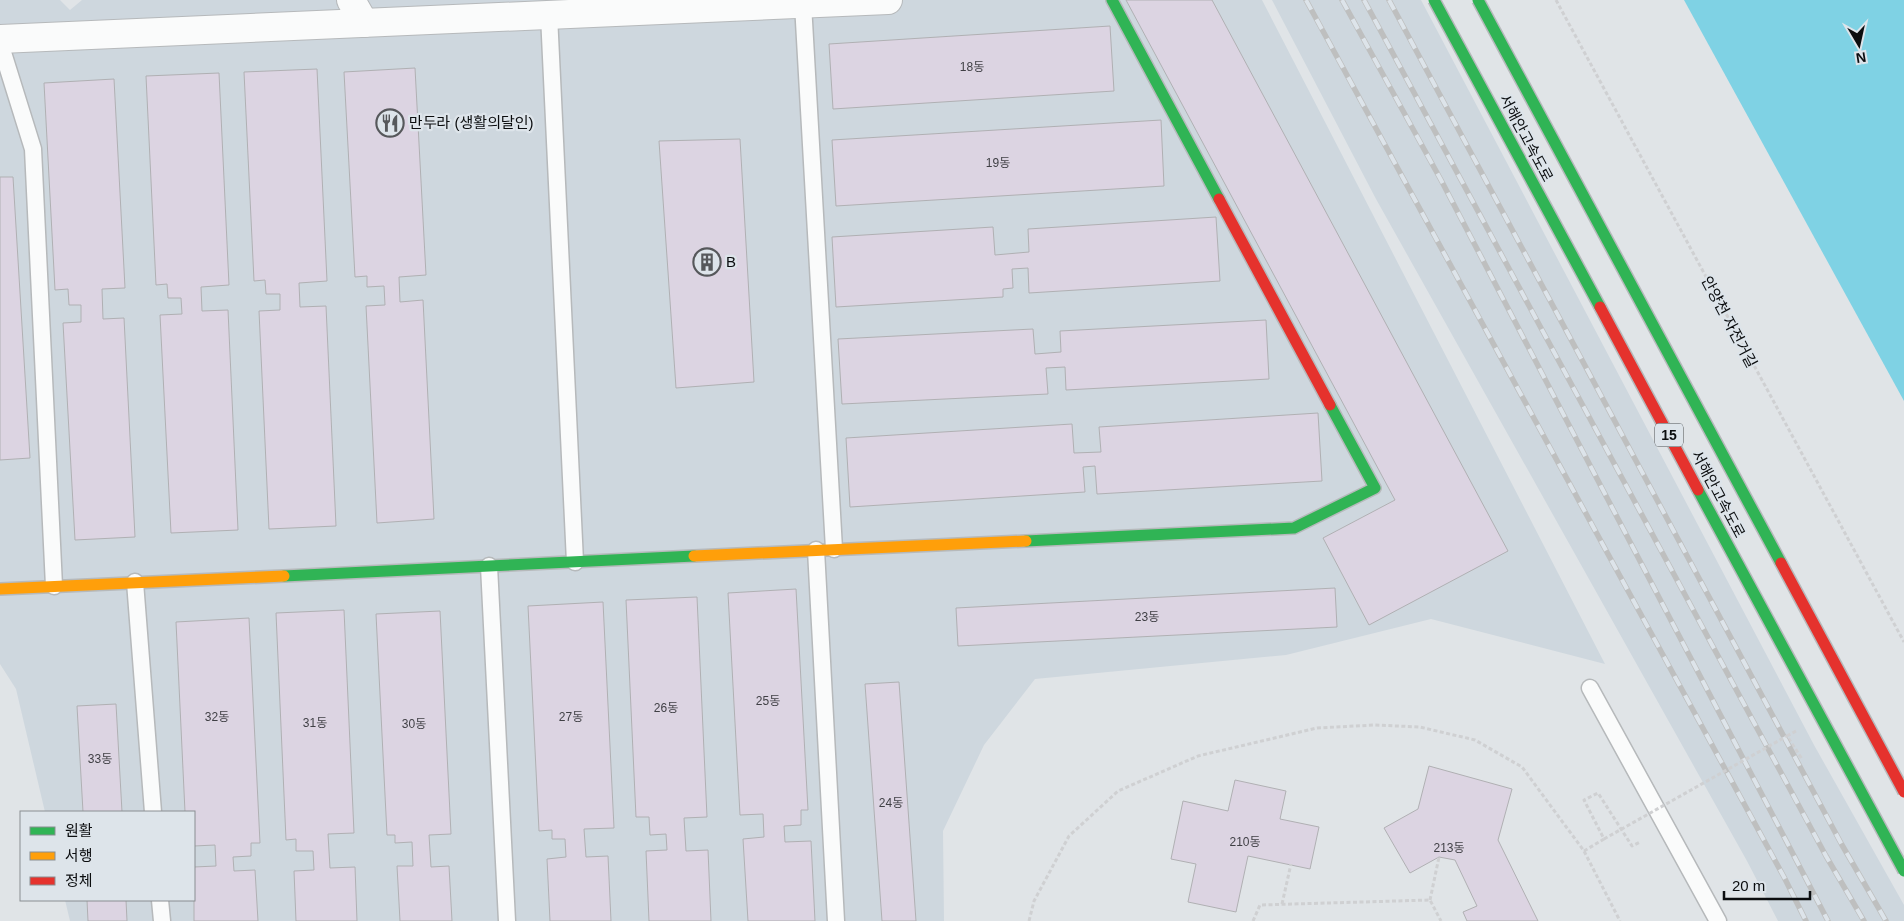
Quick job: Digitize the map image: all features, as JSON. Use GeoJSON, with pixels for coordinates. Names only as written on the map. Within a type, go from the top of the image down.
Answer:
{"type":"FeatureCollection","features":[{"type":"Feature","properties":{"kind":"main road"},"geometry":{"type":"LineString","coordinates":[[0,589],[1294,528],[1375,488],[1112,0]]}},
{"type":"Feature","properties":{"kind":"main road","name":"서해안고속도로"},"geometry":{"type":"LineString","coordinates":[[1434,0],[1904,871]]}},
{"type":"Feature","properties":{"kind":"main road","name":"서해안고속도로"},"geometry":{"type":"LineString","coordinates":[[1478,0],[1904,792]]}},
{"type":"Feature","properties":{"kind":"street"},"geometry":{"type":"LineString","coordinates":[[0,39],[358,12],[550,15],[747,3],[803,4],[888,0]]}},
{"type":"Feature","properties":{"kind":"lane"},"geometry":{"type":"LineString","coordinates":[[803,4],[834,549]]}},
{"type":"Feature","properties":{"kind":"lane"},"geometry":{"type":"LineString","coordinates":[[550,15],[575,562]]}},
{"type":"Feature","properties":{"kind":"lane"},"geometry":{"type":"LineString","coordinates":[[0,43],[33,149],[54,586]]}},
{"type":"Feature","properties":{"kind":"lane"},"geometry":{"type":"LineString","coordinates":[[816,550],[836,921]]}},
{"type":"Feature","properties":{"kind":"lane"},"geometry":{"type":"LineString","coordinates":[[488,566],[507,921]]}},
{"type":"Feature","properties":{"kind":"lane"},"geometry":{"type":"LineString","coordinates":[[135,582],[153,811]]}},
{"type":"Feature","properties":{"kind":"lane"},"geometry":{"type":"LineString","coordinates":[[1590,688],[1718,921]]}},
{"type":"Feature","properties":{"kind":"lane"},"geometry":{"type":"LineString","coordinates":[[160,901],[162,921]]}},
{"type":"Feature","properties":{"kind":"path","name":"안양천 자전거길"},"geometry":{"type":"LineString","coordinates":[[1556,0],[1904,642]]}},
{"type":"Feature","properties":{"kind":"path"},"geometry":{"type":"LineString","coordinates":[[1029,921],[1034,901],[1069,836],[1118,791],[1198,756],[1317,728],[1375,724],[1420,727],[1475,740],[1522,767],[1584,850],[1620,921]]}},
{"type":"Feature","properties":{"kind":"path"},"geometry":{"type":"LineString","coordinates":[[1584,850],[1788,736],[1802,759]]}},
{"type":"Feature","properties":{"kind":"path"},"geometry":{"type":"LineString","coordinates":[[1604,839],[1584,800],[1598,793],[1632,846],[1640,842]]}},
{"type":"Feature","properties":{"kind":"path"},"geometry":{"type":"LineString","coordinates":[[1439,857],[1430,900],[1441,921]]}},
{"type":"Feature","properties":{"kind":"path"},"geometry":{"type":"LineString","coordinates":[[1282,904],[1291,864]]}},
{"type":"Feature","properties":{"kind":"path"},"geometry":{"type":"LineString","coordinates":[[1253,921],[1260,905],[1430,900]]}},
{"type":"Feature","properties":{"kind":"shaded area"},"geometry":{"type":"Polygon","coordinates":[[[0,0],[60,0],[70,10],[82,0],[1262,0],[1605,664],[1431,619],[1286,655],[1035,679],[984,745],[943,831],[944,921],[70,921],[65,901],[195,901],[195,811],[45,811],[16,689],[0,664],[0,0]]]}},
{"type":"Feature","properties":{"kind":"shaded area"},"geometry":{"type":"Polygon","coordinates":[[[1272,0],[1421,0],[1814,745],[1904,905],[1904,921],[1778,921],[1747,861],[1376,199],[1272,0]]]}},
{"type":"Feature","properties":{"kind":"water"},"geometry":{"type":"Polygon","coordinates":[[[1684,0],[1904,0],[1904,401],[1684,0]]]}},
{"type":"Feature","properties":{"kind":"building"},"geometry":{"type":"Polygon","coordinates":[[[1126,0],[1212,0],[1508,551],[1369,625],[1323,538],[1395,500],[1126,0]]]}},
{"type":"Feature","properties":{"kind":"building"},"geometry":{"type":"Polygon","coordinates":[[[1110,26],[1114,91],[833,109],[829,44],[1110,26]]]}},
{"type":"Feature","properties":{"kind":"building"},"geometry":{"type":"Polygon","coordinates":[[[415,68],[426,275],[399,277],[400,302],[423,300],[434,519],[377,523],[366,306],[385,305],[384,286],[367,287],[367,276],[355,277],[344,72],[415,68]]]}},
{"type":"Feature","properties":{"kind":"building"},"geometry":{"type":"Polygon","coordinates":[[[317,69],[327,281],[299,283],[300,307],[326,306],[336,526],[269,529],[259,311],[280,310],[280,294],[266,294],[265,280],[254,281],[244,72],[317,69]]]}},
{"type":"Feature","properties":{"kind":"building"},"geometry":{"type":"Polygon","coordinates":[[[219,73],[229,285],[201,287],[202,311],[228,310],[238,530],[171,533],[160,315],[182,314],[181,298],[168,298],[167,284],[156,285],[146,76],[219,73]]]}},
{"type":"Feature","properties":{"kind":"building"},"geometry":{"type":"Polygon","coordinates":[[[114,79],[125,288],[102,289],[103,319],[124,318],[135,537],[75,540],[63,323],[81,322],[81,305],[69,305],[68,289],[55,290],[44,83],[114,79]]]}},
{"type":"Feature","properties":{"kind":"building"},"geometry":{"type":"Polygon","coordinates":[[[1161,120],[1164,186],[836,206],[832,140],[1161,120]]]}},
{"type":"Feature","properties":{"kind":"building","name":"B"},"geometry":{"type":"Polygon","coordinates":[[[740,139],[754,382],[676,388],[659,141],[740,139]]]}},
{"type":"Feature","properties":{"kind":"building"},"geometry":{"type":"Polygon","coordinates":[[[0,177],[13,177],[30,458],[0,460],[0,177]]]}},
{"type":"Feature","properties":{"kind":"building"},"geometry":{"type":"Polygon","coordinates":[[[1216,217],[1220,281],[1029,293],[1028,268],[1012,269],[1013,288],[1003,289],[1003,297],[836,307],[832,237],[993,227],[995,255],[1029,252],[1028,229],[1216,217]]]}},
{"type":"Feature","properties":{"kind":"building"},"geometry":{"type":"Polygon","coordinates":[[[1266,320],[1269,379],[1066,390],[1065,367],[1046,368],[1048,394],[842,404],[838,339],[1033,329],[1035,354],[1061,352],[1060,331],[1266,320]]]}},
{"type":"Feature","properties":{"kind":"building"},"geometry":{"type":"Polygon","coordinates":[[[1318,413],[1322,481],[1097,494],[1095,466],[1083,467],[1085,492],[850,507],[846,438],[1072,424],[1074,453],[1101,452],[1099,427],[1318,413]]]}},
{"type":"Feature","properties":{"kind":"building"},"geometry":{"type":"Polygon","coordinates":[[[1335,588],[1337,627],[958,646],[956,608],[1335,588]]]}},
{"type":"Feature","properties":{"kind":"building"},"geometry":{"type":"Polygon","coordinates":[[[796,589],[808,810],[801,810],[801,825],[784,826],[785,842],[811,841],[815,921],[748,921],[743,839],[764,837],[763,814],[740,815],[728,593],[796,589]]]}},
{"type":"Feature","properties":{"kind":"building"},"geometry":{"type":"Polygon","coordinates":[[[697,597],[707,817],[684,818],[686,851],[708,850],[711,921],[649,921],[646,851],[667,850],[666,834],[650,835],[649,817],[636,817],[626,600],[697,597]]]}},
{"type":"Feature","properties":{"kind":"building"},"geometry":{"type":"Polygon","coordinates":[[[603,602],[614,828],[584,829],[586,857],[608,856],[611,921],[550,921],[547,859],[566,857],[565,839],[552,839],[552,830],[539,831],[528,606],[603,602]]]}},
{"type":"Feature","properties":{"kind":"building"},"geometry":{"type":"Polygon","coordinates":[[[344,610],[354,833],[328,834],[330,868],[355,867],[357,921],[296,921],[294,871],[314,870],[313,851],[296,851],[296,839],[286,840],[276,613],[344,610]]]}},
{"type":"Feature","properties":{"kind":"building"},"geometry":{"type":"Polygon","coordinates":[[[440,611],[451,834],[429,835],[431,867],[449,866],[452,921],[400,921],[397,866],[413,866],[412,842],[395,843],[395,835],[387,835],[376,614],[440,611]]]}},
{"type":"Feature","properties":{"kind":"building"},"geometry":{"type":"Polygon","coordinates":[[[249,618],[260,843],[251,843],[251,856],[233,857],[234,871],[255,870],[258,921],[194,921],[195,867],[216,866],[215,845],[195,846],[195,811],[185,811],[176,622],[249,618]]]}},
{"type":"Feature","properties":{"kind":"building"},"geometry":{"type":"Polygon","coordinates":[[[899,682],[916,921],[882,921],[865,684],[899,682]]]}},
{"type":"Feature","properties":{"kind":"building"},"geometry":{"type":"Polygon","coordinates":[[[116,704],[122,811],[83,811],[77,706],[116,704]]]}},
{"type":"Feature","properties":{"kind":"building"},"geometry":{"type":"Polygon","coordinates":[[[1429,766],[1512,789],[1498,840],[1538,921],[1467,921],[1463,912],[1477,906],[1455,860],[1439,857],[1410,873],[1384,828],[1418,809],[1429,766]]]}},
{"type":"Feature","properties":{"kind":"building"},"geometry":{"type":"Polygon","coordinates":[[[1235,780],[1286,791],[1280,819],[1319,827],[1310,869],[1248,856],[1236,912],[1188,902],[1196,864],[1171,859],[1183,801],[1228,811],[1235,780]]]}},
{"type":"Feature","properties":{"kind":"building"},"geometry":{"type":"Polygon","coordinates":[[[87,901],[126,901],[127,921],[88,921],[87,901]]]}},
{"type":"Feature","properties":{"kind":"railway"},"geometry":{"type":"LineString","coordinates":[[1306,0],[1784,877],[1806,921]]}},
{"type":"Feature","properties":{"kind":"railway"},"geometry":{"type":"LineString","coordinates":[[1342,0],[1441,180],[1828,921]]}},
{"type":"Feature","properties":{"kind":"railway"},"geometry":{"type":"LineString","coordinates":[[1364,0],[1826,856],[1864,921]]}},
{"type":"Feature","properties":{"kind":"railway"},"geometry":{"type":"LineString","coordinates":[[1389,0],[1842,845],[1886,921]]}},
{"type":"Feature","properties":{"kind":"traffic: fast"},"geometry":{"type":"LineString","coordinates":[[1112,0],[1219,199]]}},
{"type":"Feature","properties":{"kind":"traffic: fast"},"geometry":{"type":"LineString","coordinates":[[1434,0],[1600,307]]}},
{"type":"Feature","properties":{"kind":"traffic: fast"},"geometry":{"type":"LineString","coordinates":[[1478,0],[1781,563]]}},
{"type":"Feature","properties":{"kind":"traffic: fast"},"geometry":{"type":"LineString","coordinates":[[1026,541],[1294,528],[1375,488],[1330,405]]}},
{"type":"Feature","properties":{"kind":"traffic: fast"},"geometry":{"type":"LineString","coordinates":[[1698,490],[1904,871]]}},
{"type":"Feature","properties":{"kind":"traffic: fast"},"geometry":{"type":"LineString","coordinates":[[284,576],[694,556]]}},
{"type":"Feature","properties":{"kind":"traffic: slow"},"geometry":{"type":"LineString","coordinates":[[694,556],[1026,541]]}},
{"type":"Feature","properties":{"kind":"traffic: slow"},"geometry":{"type":"LineString","coordinates":[[0,589],[284,576]]}},
{"type":"Feature","properties":{"kind":"traffic: jam"},"geometry":{"type":"LineString","coordinates":[[1219,199],[1330,405]]}},
{"type":"Feature","properties":{"kind":"traffic: jam"},"geometry":{"type":"LineString","coordinates":[[1600,307],[1698,490]]}},
{"type":"Feature","properties":{"kind":"traffic: jam"},"geometry":{"type":"LineString","coordinates":[[1781,563],[1904,792]]}},
{"type":"Feature","properties":{"kind":"place","name":"만두라 (생활의달인)"},"geometry":{"type":"Point","coordinates":[390,123]}},
{"type":"Feature","properties":{"kind":"place","name":"B"},"geometry":{"type":"Point","coordinates":[707,262]}}]}
